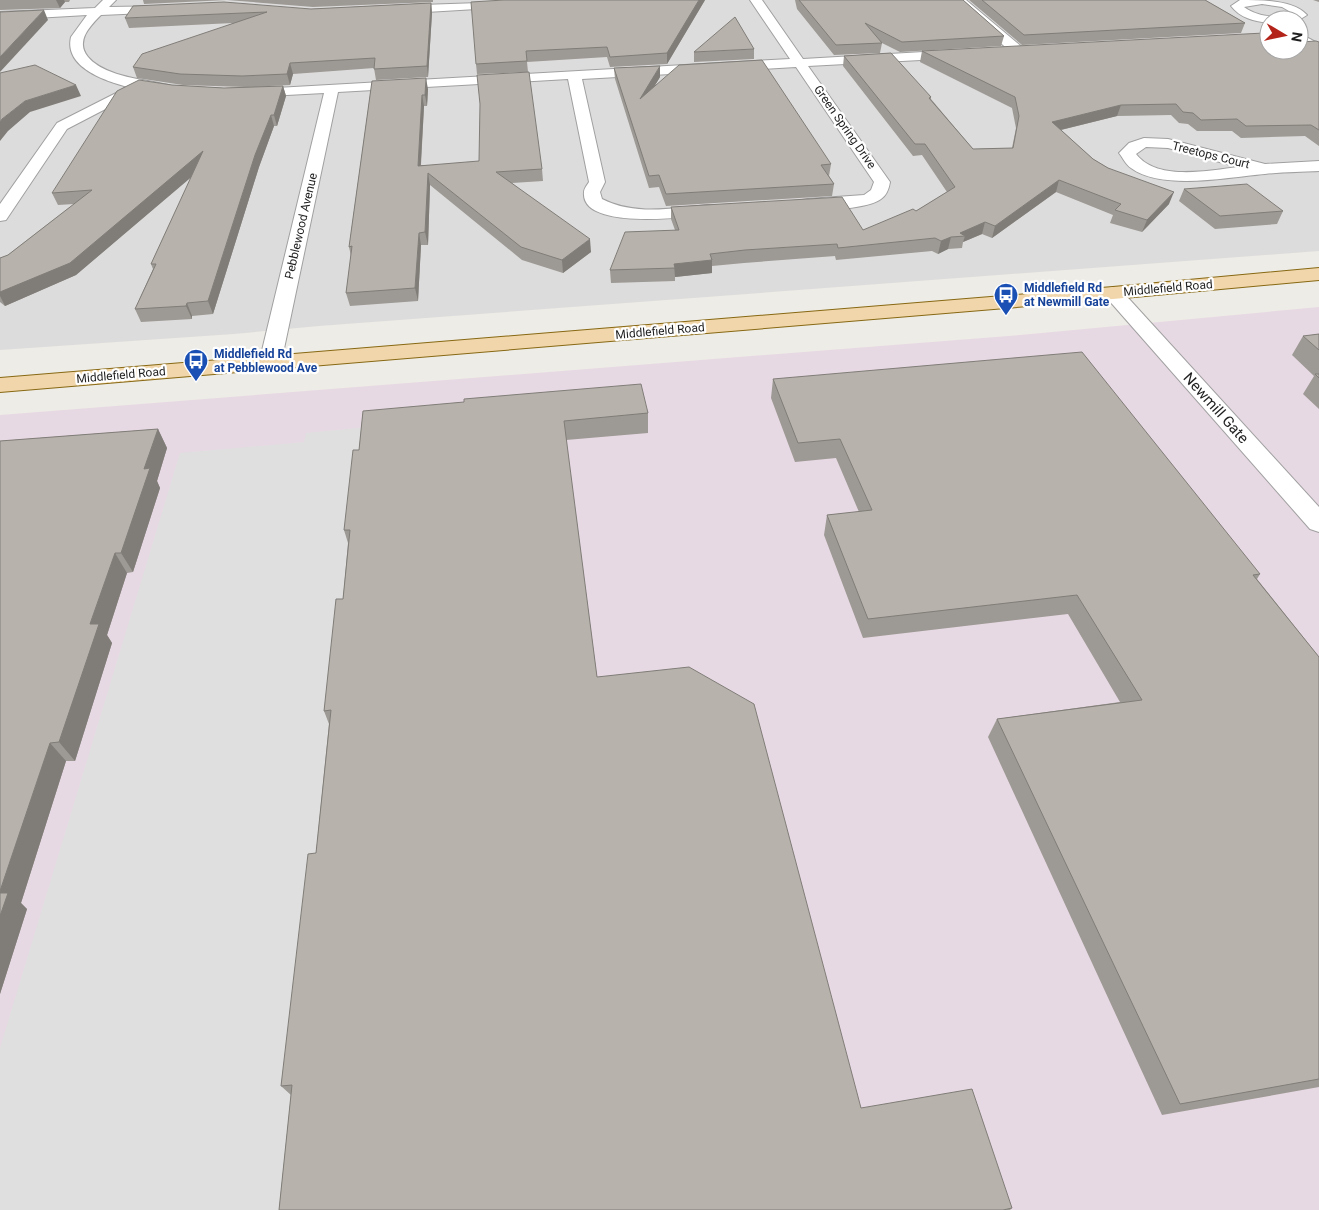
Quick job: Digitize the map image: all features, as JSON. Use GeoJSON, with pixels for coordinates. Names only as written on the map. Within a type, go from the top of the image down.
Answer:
{"type":"FeatureCollection","features":[{"type":"Feature","properties":{"kind":"main road","name":"Middlefield Road"},"geometry":{"type":"LineString","coordinates":[[0,385],[1113,294],[1319,274]]}},
{"type":"Feature","properties":{"kind":"street"},"geometry":{"type":"LineString","coordinates":[[110,0],[84,26],[77,37],[76,42],[79,55],[86,63],[101,72],[141,86],[183,90]]}},
{"type":"Feature","properties":{"kind":"street"},"geometry":{"type":"LineString","coordinates":[[756,0],[800,63]]}},
{"type":"Feature","properties":{"kind":"street"},"geometry":{"type":"LineString","coordinates":[[959,0],[1023,51],[999,52]]}},
{"type":"Feature","properties":{"kind":"street"},"geometry":{"type":"LineString","coordinates":[[382,10],[520,4]]}},
{"type":"Feature","properties":{"kind":"street"},"geometry":{"type":"LineString","coordinates":[[0,16],[181,8]]}},
{"type":"Feature","properties":{"kind":"street"},"geometry":{"type":"LineString","coordinates":[[236,93],[970,54]]}},
{"type":"Feature","properties":{"kind":"street","name":"Green Spring Drive"},"geometry":{"type":"LineString","coordinates":[[793,205],[863,200],[874,197],[880,190],[882,182],[800,63]]}},
{"type":"Feature","properties":{"kind":"street"},"geometry":{"type":"LineString","coordinates":[[574,75],[597,182],[592,192],[594,202],[616,213],[632,215],[724,209]]}},
{"type":"Feature","properties":{"kind":"street"},"geometry":{"type":"LineString","coordinates":[[0,216],[62,126],[141,86]]}},
{"type":"Feature","properties":{"kind":"street","name":"Pebblewood Avenue"},"geometry":{"type":"LineString","coordinates":[[270,363],[332,88]]}},
{"type":"Feature","properties":{"kind":"street","name":"Treetops Court"},"geometry":{"type":"LineString","coordinates":[[1265,169],[1209,156],[1183,147],[1159,143],[1142,143],[1131,146],[1127,153],[1130,160],[1139,167],[1165,174],[1200,176],[1265,169],[1319,166]]}},
{"type":"Feature","properties":{"kind":"street","name":"Newmill Gate"},"geometry":{"type":"LineString","coordinates":[[1113,294],[1319,523]]}},
{"type":"Feature","properties":{"kind":"shaded area"},"geometry":{"type":"Polygon","coordinates":[[[0,0],[1319,0],[1319,251],[234,334],[0,350],[0,0]]]}},
{"type":"Feature","properties":{"kind":"shaded area"},"geometry":{"type":"Polygon","coordinates":[[[1319,307],[1319,1210],[0,1210],[0,415],[1020,335],[1319,307]]]}},
{"type":"Feature","properties":{"kind":"shaded area"},"geometry":{"type":"Polygon","coordinates":[[[368,427],[293,1210],[0,1210],[0,1048],[180,453],[304,442],[306,433],[368,427]]]}},
{"type":"Feature","properties":{"kind":"building"},"geometry":{"type":"Polygon","coordinates":[[[504,0],[699,0],[667,53],[610,57],[607,47],[526,51],[527,61],[476,64],[471,2],[504,0]]]}},
{"type":"Feature","properties":{"kind":"building"},"geometry":{"type":"Polygon","coordinates":[[[799,0],[963,0],[1004,36],[902,42],[865,23],[882,43],[836,45],[799,0]]]}},
{"type":"Feature","properties":{"kind":"building"},"geometry":{"type":"Polygon","coordinates":[[[982,0],[1205,0],[1245,23],[1024,35],[982,0]]]}},
{"type":"Feature","properties":{"kind":"building"},"geometry":{"type":"Polygon","coordinates":[[[224,2],[311,9],[431,3],[427,66],[374,69],[375,58],[290,63],[287,74],[242,76],[180,74],[133,67],[142,54],[267,12],[125,18],[133,6],[224,2]]]}},
{"type":"Feature","properties":{"kind":"building"},"geometry":{"type":"Polygon","coordinates":[[[44,10],[0,57],[0,12],[44,10]]]}},
{"type":"Feature","properties":{"kind":"building"},"geometry":{"type":"Polygon","coordinates":[[[735,17],[754,49],[694,52],[735,17]]]}},
{"type":"Feature","properties":{"kind":"building"},"geometry":{"type":"Polygon","coordinates":[[[1259,33],[1259,60],[1309,60],[1309,41],[1316,41],[1319,42],[1319,130],[1311,125],[1246,126],[1237,119],[1201,120],[1193,113],[1183,112],[1176,104],[1121,105],[1052,122],[1093,159],[1108,168],[1174,192],[1147,220],[1115,210],[1121,204],[1059,180],[995,226],[985,222],[960,233],[965,236],[951,237],[941,241],[935,238],[838,248],[837,244],[745,250],[710,254],[712,260],[674,264],[675,268],[610,270],[625,232],[679,230],[671,207],[842,197],[863,230],[913,209],[916,211],[955,187],[925,144],[915,144],[844,56],[891,53],[931,97],[929,98],[973,149],[1013,148],[1019,116],[1015,97],[922,51],[1259,33]]]}},
{"type":"Feature","properties":{"kind":"building"},"geometry":{"type":"Polygon","coordinates":[[[762,60],[831,164],[821,165],[834,184],[666,194],[659,175],[649,176],[614,68],[660,66],[640,99],[679,65],[762,60]]]}},
{"type":"Feature","properties":{"kind":"building"},"geometry":{"type":"Polygon","coordinates":[[[35,65],[76,85],[25,101],[0,122],[0,73],[35,65]]]}},
{"type":"Feature","properties":{"kind":"building"},"geometry":{"type":"Polygon","coordinates":[[[529,72],[542,169],[496,172],[590,239],[562,260],[521,247],[428,173],[425,232],[419,233],[415,288],[346,293],[352,246],[349,247],[372,81],[426,78],[425,95],[422,95],[418,166],[479,161],[480,104],[477,75],[529,72]]]}},
{"type":"Feature","properties":{"kind":"building"},"geometry":{"type":"Polygon","coordinates":[[[139,80],[172,85],[224,88],[283,86],[274,115],[271,115],[255,155],[208,301],[187,303],[186,306],[135,309],[156,264],[151,264],[203,151],[70,263],[0,292],[0,258],[8,255],[92,190],[52,193],[117,91],[139,80]]]}},
{"type":"Feature","properties":{"kind":"building"},"geometry":{"type":"Polygon","coordinates":[[[1247,184],[1283,211],[1220,216],[1184,189],[1247,184]]]}},
{"type":"Feature","properties":{"kind":"building"},"geometry":{"type":"Polygon","coordinates":[[[1319,334],[1319,350],[1303,336],[1319,334]]]}},
{"type":"Feature","properties":{"kind":"building"},"geometry":{"type":"Polygon","coordinates":[[[1082,352],[1260,574],[1253,575],[1319,657],[1319,1079],[1180,1104],[997,719],[1142,700],[1077,595],[868,619],[827,515],[872,510],[840,439],[798,443],[773,379],[1082,352]]]}},
{"type":"Feature","properties":{"kind":"building"},"geometry":{"type":"Polygon","coordinates":[[[641,384],[648,413],[564,421],[597,677],[689,667],[754,704],[861,1108],[972,1089],[1012,1208],[1003,1210],[279,1210],[292,1085],[281,1086],[308,854],[316,853],[331,710],[324,711],[336,599],[343,599],[350,530],[344,530],[353,450],[359,450],[363,411],[464,402],[464,399],[641,384]]]}},
{"type":"Feature","properties":{"kind":"building"},"geometry":{"type":"Polygon","coordinates":[[[158,429],[144,469],[150,468],[121,553],[115,553],[90,624],[99,624],[59,742],[50,743],[0,891],[0,441],[158,429]]]}},
{"type":"Feature","properties":{"kind":"building"},"geometry":{"type":"Polygon","coordinates":[[[0,893],[8,893],[0,916],[0,893]]]}},
{"type":"Feature","properties":{"kind":"place","name":"Middlefield Rd at Newmill Gate"},"geometry":{"type":"Point","coordinates":[1006,316]}},
{"type":"Feature","properties":{"kind":"place","name":"Middlefield Rd at Pebblewood Ave"},"geometry":{"type":"Point","coordinates":[196,382]}}]}
